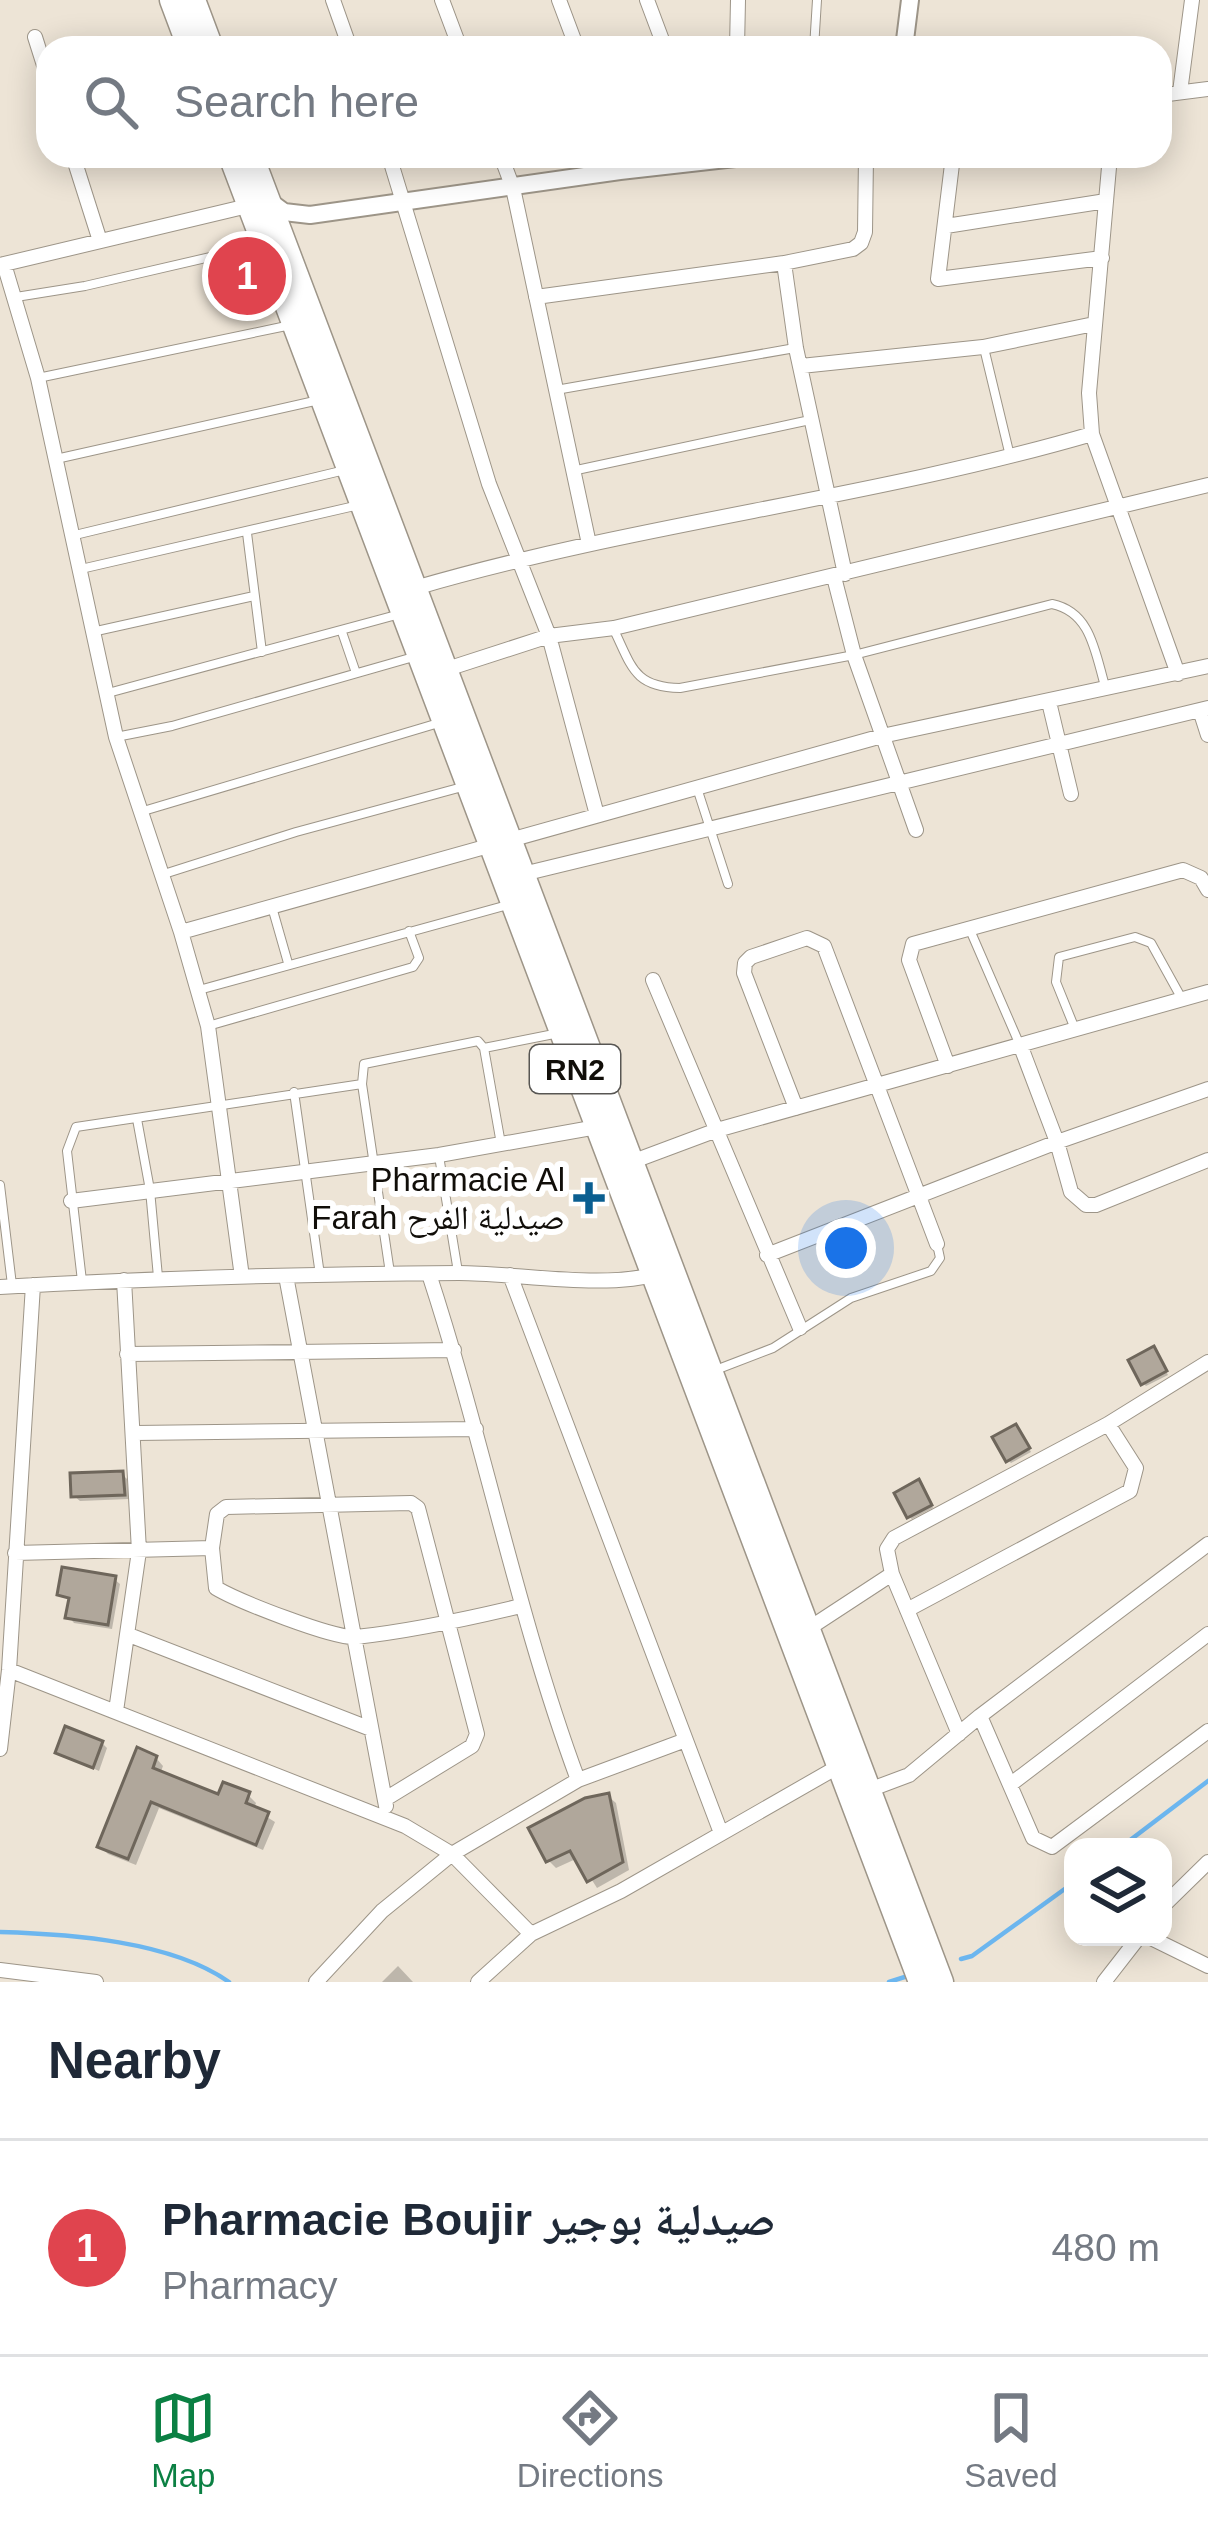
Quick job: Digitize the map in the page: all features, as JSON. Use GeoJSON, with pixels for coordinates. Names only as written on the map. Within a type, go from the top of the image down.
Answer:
{"type":"FeatureCollection","features":[{"type":"Feature","properties":{"kind":"highway"},"geometry":{"type":"LineString","coordinates":[[172,0],[186,36]]}},
{"type":"Feature","properties":{"kind":"highway"},"geometry":{"type":"LineString","coordinates":[[193,0],[206,36]]}},
{"type":"Feature","properties":{"kind":"highway","name":"RN2"},"geometry":{"type":"LineString","coordinates":[[238,168],[259,203],[415,588],[443,722],[467,785],[523,874],[622,1166],[847,1762],[921,1982]]}},
{"type":"Feature","properties":{"kind":"highway","name":"RN2"},"geometry":{"type":"LineString","coordinates":[[253,168],[263,244],[320,400],[402,614],[430,667],[500,842],[513,903],[597,1127],[622,1166]]}},
{"type":"Feature","properties":{"kind":"highway","name":"RN2"},"geometry":{"type":"LineString","coordinates":[[662,1272],[712,1371],[808,1629],[847,1762],[869,1790],[941,1982]]}},
{"type":"Feature","properties":{"kind":"street"},"geometry":{"type":"LineString","coordinates":[[333,0],[346,36]]}},
{"type":"Feature","properties":{"kind":"street"},"geometry":{"type":"LineString","coordinates":[[442,0],[456,36]]}},
{"type":"Feature","properties":{"kind":"street"},"geometry":{"type":"LineString","coordinates":[[560,0],[573,36]]}},
{"type":"Feature","properties":{"kind":"street"},"geometry":{"type":"LineString","coordinates":[[647,0],[660,36]]}},
{"type":"Feature","properties":{"kind":"street"},"geometry":{"type":"LineString","coordinates":[[737,36],[738,0]]}},
{"type":"Feature","properties":{"kind":"street"},"geometry":{"type":"LineString","coordinates":[[906,36],[910,0]]}},
{"type":"Feature","properties":{"kind":"street"},"geometry":{"type":"LineString","coordinates":[[1180,92],[1192,0]]}},
{"type":"Feature","properties":{"kind":"street"},"geometry":{"type":"LineString","coordinates":[[1172,93],[1208,89]]}},
{"type":"Feature","properties":{"kind":"street"},"geometry":{"type":"LineString","coordinates":[[77,168],[100,241]]}},
{"type":"Feature","properties":{"kind":"street"},"geometry":{"type":"LineString","coordinates":[[394,168],[483,464],[549,635],[597,815]]}},
{"type":"Feature","properties":{"kind":"street"},"geometry":{"type":"LineString","coordinates":[[506,168],[589,544]]}},
{"type":"Feature","properties":{"kind":"street"},"geometry":{"type":"LineString","coordinates":[[242,1277],[208,1026],[116,737],[38,378],[2,264],[259,203],[310,215],[513,188],[597,168]]}},
{"type":"Feature","properties":{"kind":"street"},"geometry":{"type":"LineString","coordinates":[[536,297],[843,253],[861,243],[865,232],[866,168]]}},
{"type":"Feature","properties":{"kind":"street"},"geometry":{"type":"LineString","coordinates":[[952,168],[938,279],[1102,258]]}},
{"type":"Feature","properties":{"kind":"street"},"geometry":{"type":"LineString","coordinates":[[1109,168],[1089,392],[1092,434],[1178,674]]}},
{"type":"Feature","properties":{"kind":"street"},"geometry":{"type":"LineString","coordinates":[[946,226],[1106,201]]}},
{"type":"Feature","properties":{"kind":"street"},"geometry":{"type":"LineString","coordinates":[[784,263],[854,655],[916,830]]}},
{"type":"Feature","properties":{"kind":"street"},"geometry":{"type":"LineString","coordinates":[[801,366],[983,347],[1094,324]]}},
{"type":"Feature","properties":{"kind":"street"},"geometry":{"type":"LineString","coordinates":[[415,588],[517,558],[827,498],[1010,458],[1092,434]]}},
{"type":"Feature","properties":{"kind":"street"},"geometry":{"type":"LineString","coordinates":[[430,667],[549,635],[614,628],[840,576],[1208,485]]}},
{"type":"Feature","properties":{"kind":"street"},"geometry":{"type":"LineString","coordinates":[[181,932],[882,736],[1207,671]]}},
{"type":"Feature","properties":{"kind":"street"},"geometry":{"type":"LineString","coordinates":[[1048,702],[1071,794]]}},
{"type":"Feature","properties":{"kind":"street"},"geometry":{"type":"LineString","coordinates":[[523,874],[1204,709],[1208,735]]}},
{"type":"Feature","properties":{"kind":"street"},"geometry":{"type":"LineString","coordinates":[[948,1066],[909,960],[914,944],[1183,870],[1201,878],[1208,890]]}},
{"type":"Feature","properties":{"kind":"street"},"geometry":{"type":"LineString","coordinates":[[796,1108],[744,973],[751,957],[807,938],[824,946],[937,1244]]}},
{"type":"Feature","properties":{"kind":"street"},"geometry":{"type":"LineString","coordinates":[[653,980],[800,1328]]}},
{"type":"Feature","properties":{"kind":"street"},"geometry":{"type":"LineString","coordinates":[[622,1166],[717,1130],[1205,993],[1208,1010]]}},
{"type":"Feature","properties":{"kind":"street"},"geometry":{"type":"LineString","coordinates":[[1021,1047],[1071,1192],[1086,1205],[1208,1160]]}},
{"type":"Feature","properties":{"kind":"street"},"geometry":{"type":"LineString","coordinates":[[767,1255],[1208,1089]]}},
{"type":"Feature","properties":{"kind":"street"},"geometry":{"type":"LineString","coordinates":[[71,1201],[439,1155],[597,1127]]}},
{"type":"Feature","properties":{"kind":"street"},"geometry":{"type":"LineString","coordinates":[[6,1287],[158,1277],[458,1273],[623,1279],[662,1272]]}},
{"type":"Feature","properties":{"kind":"street"},"geometry":{"type":"LineString","coordinates":[[429,1274],[476,1429],[540,1674],[578,1780]]}},
{"type":"Feature","properties":{"kind":"street"},"geometry":{"type":"LineString","coordinates":[[510,1274],[721,1833]]}},
{"type":"Feature","properties":{"kind":"street"},"geometry":{"type":"LineString","coordinates":[[286,1276],[387,1798],[385,1816]]}},
{"type":"Feature","properties":{"kind":"street"},"geometry":{"type":"LineString","coordinates":[[116,1711],[139,1551],[124,1280]]}},
{"type":"Feature","properties":{"kind":"street"},"geometry":{"type":"LineString","coordinates":[[0,1749],[9,1670],[5,1616],[15,1553],[33,1285]]}},
{"type":"Feature","properties":{"kind":"street"},"geometry":{"type":"LineString","coordinates":[[127,1354],[454,1350]]}},
{"type":"Feature","properties":{"kind":"street"},"geometry":{"type":"LineString","coordinates":[[959,1734],[892,1574],[887,1549],[894,1538],[1108,1424],[1208,1362]]}},
{"type":"Feature","properties":{"kind":"street"},"geometry":{"type":"LineString","coordinates":[[908,1610],[1130,1491],[1136,1468],[1108,1424]]}},
{"type":"Feature","properties":{"kind":"street"},"geometry":{"type":"LineString","coordinates":[[135,1433],[476,1429]]}},
{"type":"Feature","properties":{"kind":"street"},"geometry":{"type":"LineString","coordinates":[[387,1798],[476,1741],[474,1718],[450,1623],[421,1514],[414,1504],[331,1504],[226,1507],[217,1514],[212,1548],[216,1588],[333,1634],[354,1637],[450,1623],[521,1606]]}},
{"type":"Feature","properties":{"kind":"street"},"geometry":{"type":"LineString","coordinates":[[869,1790],[909,1775],[1208,1544]]}},
{"type":"Feature","properties":{"kind":"street"},"geometry":{"type":"LineString","coordinates":[[15,1553],[212,1548]]}},
{"type":"Feature","properties":{"kind":"street"},"geometry":{"type":"LineString","coordinates":[[808,1629],[892,1574]]}},
{"type":"Feature","properties":{"kind":"street"},"geometry":{"type":"LineString","coordinates":[[1011,1784],[1208,1634]]}},
{"type":"Feature","properties":{"kind":"street"},"geometry":{"type":"LineString","coordinates":[[129,1635],[371,1729]]}},
{"type":"Feature","properties":{"kind":"street"},"geometry":{"type":"LineString","coordinates":[[9,1670],[385,1816],[452,1854],[531,1934]]}},
{"type":"Feature","properties":{"kind":"street"},"geometry":{"type":"LineString","coordinates":[[980,1716],[1033,1838],[1052,1847],[1208,1731]]}},
{"type":"Feature","properties":{"kind":"street"},"geometry":{"type":"LineString","coordinates":[[316,1982],[382,1911],[452,1854],[578,1780],[683,1741]]}},
{"type":"Feature","properties":{"kind":"street"},"geometry":{"type":"LineString","coordinates":[[478,1982],[531,1934],[621,1892],[847,1762]]}},
{"type":"Feature","properties":{"kind":"street"},"geometry":{"type":"LineString","coordinates":[[1172,1899],[1201,1876],[1208,1862]]}},
{"type":"Feature","properties":{"kind":"street"},"geometry":{"type":"LineString","coordinates":[[1104,1982],[1132,1946]]}},
{"type":"Feature","properties":{"kind":"street"},"geometry":{"type":"LineString","coordinates":[[1168,1946],[1208,1966]]}},
{"type":"Feature","properties":{"kind":"street"},"geometry":{"type":"LineString","coordinates":[[0,1970],[96,1982]]}},
{"type":"Feature","properties":{"kind":"lane"},"geometry":{"type":"LineString","coordinates":[[815,36],[817,0]]}},
{"type":"Feature","properties":{"kind":"lane"},"geometry":{"type":"LineString","coordinates":[[16,297],[85,286],[263,244]]}},
{"type":"Feature","properties":{"kind":"lane"},"geometry":{"type":"LineString","coordinates":[[38,378],[293,324]]}},
{"type":"Feature","properties":{"kind":"lane"},"geometry":{"type":"LineString","coordinates":[[983,347],[1010,458]]}},
{"type":"Feature","properties":{"kind":"lane"},"geometry":{"type":"LineString","coordinates":[[553,391],[796,348]]}},
{"type":"Feature","properties":{"kind":"lane"},"geometry":{"type":"LineString","coordinates":[[56,459],[320,400]]}},
{"type":"Feature","properties":{"kind":"lane"},"geometry":{"type":"LineString","coordinates":[[572,471],[811,420]]}},
{"type":"Feature","properties":{"kind":"lane"},"geometry":{"type":"LineString","coordinates":[[75,536],[347,470]]}},
{"type":"Feature","properties":{"kind":"lane"},"geometry":{"type":"LineString","coordinates":[[81,569],[361,505]]}},
{"type":"Feature","properties":{"kind":"lane"},"geometry":{"type":"LineString","coordinates":[[247,533],[262,652]]}},
{"type":"Feature","properties":{"kind":"lane"},"geometry":{"type":"LineString","coordinates":[[92,632],[254,596]]}},
{"type":"Feature","properties":{"kind":"lane"},"geometry":{"type":"LineString","coordinates":[[614,628],[635,674],[659,687],[680,688],[854,655],[1052,604],[1078,615],[1088,629],[1107,689]]}},
{"type":"Feature","properties":{"kind":"lane"},"geometry":{"type":"LineString","coordinates":[[106,693],[402,614]]}},
{"type":"Feature","properties":{"kind":"lane"},"geometry":{"type":"LineString","coordinates":[[342,632],[356,673]]}},
{"type":"Feature","properties":{"kind":"lane"},"geometry":{"type":"LineString","coordinates":[[116,737],[172,726],[356,673],[430,667]]}},
{"type":"Feature","properties":{"kind":"lane"},"geometry":{"type":"LineString","coordinates":[[140,812],[443,722]]}},
{"type":"Feature","properties":{"kind":"lane"},"geometry":{"type":"LineString","coordinates":[[160,874],[467,785]]}},
{"type":"Feature","properties":{"kind":"lane"},"geometry":{"type":"LineString","coordinates":[[696,788],[728,884]]}},
{"type":"Feature","properties":{"kind":"lane"},"geometry":{"type":"LineString","coordinates":[[199,990],[513,903]]}},
{"type":"Feature","properties":{"kind":"lane"},"geometry":{"type":"LineString","coordinates":[[272,907],[287,963]]}},
{"type":"Feature","properties":{"kind":"lane"},"geometry":{"type":"LineString","coordinates":[[969,929],[1021,1047]]}},
{"type":"Feature","properties":{"kind":"lane"},"geometry":{"type":"LineString","coordinates":[[208,1026],[413,967],[419,958],[409,932]]}},
{"type":"Feature","properties":{"kind":"lane"},"geometry":{"type":"LineString","coordinates":[[1076,1031],[1056,982],[1059,957],[1135,937],[1145,939],[1182,1000]]}},
{"type":"Feature","properties":{"kind":"lane"},"geometry":{"type":"LineString","coordinates":[[390,1274],[362,1084],[364,1064],[472,1040],[484,1048],[561,1033]]}},
{"type":"Feature","properties":{"kind":"lane"},"geometry":{"type":"LineString","coordinates":[[484,1048],[502,1145]]}},
{"type":"Feature","properties":{"kind":"lane"},"geometry":{"type":"LineString","coordinates":[[82,1282],[67,1151],[76,1127],[362,1084]]}},
{"type":"Feature","properties":{"kind":"lane"},"geometry":{"type":"LineString","coordinates":[[294,1092],[320,1275]]}},
{"type":"Feature","properties":{"kind":"lane"},"geometry":{"type":"LineString","coordinates":[[137,1119],[158,1277]]}},
{"type":"Feature","properties":{"kind":"lane"},"geometry":{"type":"LineString","coordinates":[[439,1155],[458,1273]]}},
{"type":"Feature","properties":{"kind":"lane"},"geometry":{"type":"LineString","coordinates":[[0,1185],[6,1287]]}},
{"type":"Feature","properties":{"kind":"lane"},"geometry":{"type":"LineString","coordinates":[[712,1371],[773,1348],[867,1292],[931,1271],[940,1258],[937,1244]]}},
{"type":"Feature","properties":{"kind":"building"},"geometry":{"type":"Polygon","coordinates":[[[1154,1346],[1167,1371],[1141,1385],[1128,1360],[1154,1346]]]}},
{"type":"Feature","properties":{"kind":"building"},"geometry":{"type":"Polygon","coordinates":[[[1016,1424],[1030,1448],[1006,1462],[992,1437],[1016,1424]]]}},
{"type":"Feature","properties":{"kind":"building"},"geometry":{"type":"Polygon","coordinates":[[[123,1471],[125,1495],[71,1497],[70,1473],[123,1471]]]}},
{"type":"Feature","properties":{"kind":"building"},"geometry":{"type":"Polygon","coordinates":[[[919,1479],[932,1505],[907,1518],[894,1493],[919,1479]]]}},
{"type":"Feature","properties":{"kind":"building"},"geometry":{"type":"Polygon","coordinates":[[[62,1567],[116,1576],[108,1625],[65,1618],[69,1598],[57,1595],[62,1567]]]}},
{"type":"Feature","properties":{"kind":"building"},"geometry":{"type":"Polygon","coordinates":[[[65,1726],[103,1741],[93,1768],[55,1753],[65,1726]]]}},
{"type":"Feature","properties":{"kind":"building"},"geometry":{"type":"Polygon","coordinates":[[[137,1747],[157,1756],[153,1768],[218,1794],[223,1782],[250,1792],[246,1803],[269,1812],[256,1845],[151,1802],[128,1859],[97,1847],[137,1747]]]}},
{"type":"Feature","properties":{"kind":"building"},"geometry":{"type":"Polygon","coordinates":[[[609,1793],[623,1862],[587,1882],[570,1851],[546,1862],[528,1828],[585,1798],[609,1793]]]}},
{"type":"Feature","properties":{"kind":"waterway"},"geometry":{"type":"LineString","coordinates":[[1133,1838],[1208,1781]]}},
{"type":"Feature","properties":{"kind":"waterway"},"geometry":{"type":"LineString","coordinates":[[961,1959],[972,1956],[1064,1890]]}},
{"type":"Feature","properties":{"kind":"waterway"},"geometry":{"type":"LineString","coordinates":[[0,1932],[119,1942],[179,1957],[229,1982]]}},
{"type":"Feature","properties":{"kind":"waterway"},"geometry":{"type":"LineString","coordinates":[[889,1982],[911,1975]]}},
{"type":"Feature","properties":{"kind":"place","name":"Pharmacie Boujir صيدلية بوجير"},"geometry":{"type":"Point","coordinates":[247,276]}},
{"type":"Feature","properties":{"kind":"place","name":"Pharmacie Al Farah صيدلية الفرح"},"geometry":{"type":"Point","coordinates":[589,1198]}}]}
